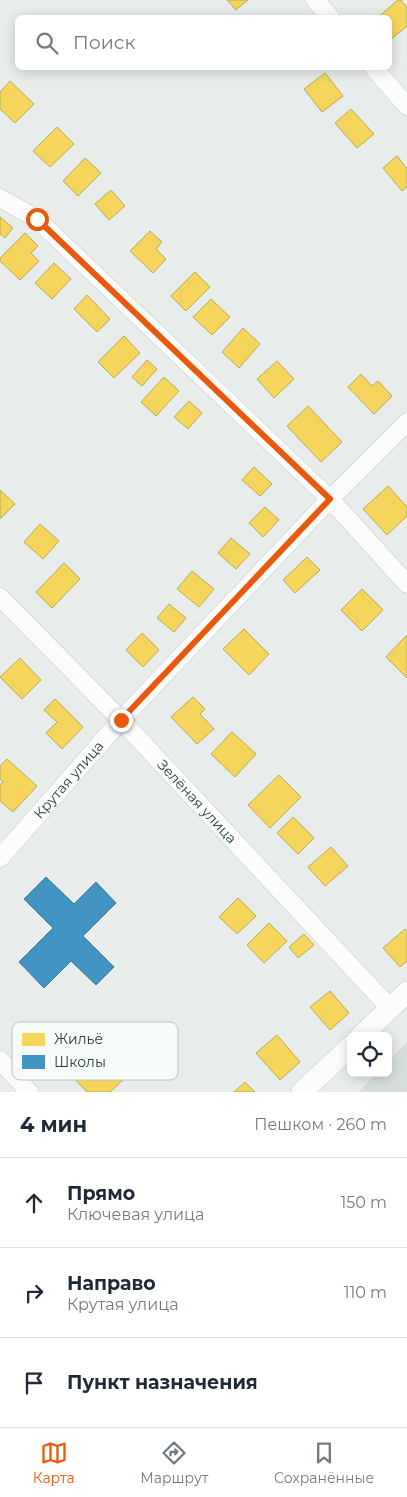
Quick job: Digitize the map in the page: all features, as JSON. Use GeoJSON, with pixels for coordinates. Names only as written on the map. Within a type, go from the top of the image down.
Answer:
{"type":"FeatureCollection","features":[{"type":"Feature","properties":{"kind":"street"},"geometry":{"type":"LineString","coordinates":[[316,0],[328,15]]}},
{"type":"Feature","properties":{"kind":"street"},"geometry":{"type":"LineString","coordinates":[[376,70],[407,106]]}},
{"type":"Feature","properties":{"kind":"street"},"geometry":{"type":"LineString","coordinates":[[0,198],[37,219],[330,499],[407,584]]}},
{"type":"Feature","properties":{"kind":"street","name":"Крутая улица"},"geometry":{"type":"LineString","coordinates":[[0,858],[121,720],[330,499],[407,422]]}},
{"type":"Feature","properties":{"kind":"street","name":"Зелёная улица"},"geometry":{"type":"LineString","coordinates":[[0,597],[121,720],[390,1008]]}},
{"type":"Feature","properties":{"kind":"street"},"geometry":{"type":"LineString","coordinates":[[365,1032],[407,992]]}},
{"type":"Feature","properties":{"kind":"street"},"geometry":{"type":"LineString","coordinates":[[302,1092],[347,1050]]}},
{"type":"Feature","properties":{"kind":"street"},"geometry":{"type":"LineString","coordinates":[[0,1060],[12,1073]]}},
{"type":"Feature","properties":{"kind":"street"},"geometry":{"type":"LineString","coordinates":[[18,1080],[29,1092]]}},
{"type":"Feature","properties":{"kind":"shaded area"},"geometry":{"type":"Polygon","coordinates":[[[407,1042],[407,1092],[359,1092],[373,1077],[392,1077],[392,1058],[407,1042]]]}},
{"type":"Feature","properties":{"kind":"building: Жильё"},"geometry":{"type":"Polygon","coordinates":[[[227,0],[248,0],[236,10],[227,0]]]}},
{"type":"Feature","properties":{"kind":"building: Жильё"},"geometry":{"type":"Polygon","coordinates":[[[398,0],[401,0],[407,8],[407,26],[392,38],[392,15],[380,15],[398,0]]]}},
{"type":"Feature","properties":{"kind":"building: Жильё"},"geometry":{"type":"Polygon","coordinates":[[[325,73],[343,96],[322,112],[304,89],[325,73]]]}},
{"type":"Feature","properties":{"kind":"building: Жильё"},"geometry":{"type":"Polygon","coordinates":[[[10,81],[34,104],[15,123],[0,109],[0,92],[10,81]]]}},
{"type":"Feature","properties":{"kind":"building: Жильё"},"geometry":{"type":"Polygon","coordinates":[[[351,109],[374,134],[357,148],[335,123],[351,109]]]}},
{"type":"Feature","properties":{"kind":"building: Жильё"},"geometry":{"type":"Polygon","coordinates":[[[57,127],[74,144],[50,167],[33,151],[57,127]]]}},
{"type":"Feature","properties":{"kind":"building: Жильё"},"geometry":{"type":"Polygon","coordinates":[[[397,156],[407,169],[407,187],[402,191],[383,168],[397,156]]]}},
{"type":"Feature","properties":{"kind":"building: Жильё"},"geometry":{"type":"Polygon","coordinates":[[[85,158],[101,173],[78,196],[63,181],[85,158]]]}},
{"type":"Feature","properties":{"kind":"building: Жильё"},"geometry":{"type":"Polygon","coordinates":[[[111,190],[125,206],[109,220],[95,204],[111,190]]]}},
{"type":"Feature","properties":{"kind":"building: Жильё"},"geometry":{"type":"Polygon","coordinates":[[[0,217],[13,228],[5,238],[0,234],[0,217]]]}},
{"type":"Feature","properties":{"kind":"building: Жильё"},"geometry":{"type":"Polygon","coordinates":[[[150,231],[162,242],[156,249],[166,259],[153,273],[130,251],[150,231]]]}},
{"type":"Feature","properties":{"kind":"building: Жильё"},"geometry":{"type":"Polygon","coordinates":[[[25,233],[38,246],[31,253],[39,261],[20,280],[0,261],[0,258],[25,233]]]}},
{"type":"Feature","properties":{"kind":"building: Жильё"},"geometry":{"type":"Polygon","coordinates":[[[54,263],[71,279],[52,299],[35,283],[54,263]]]}},
{"type":"Feature","properties":{"kind":"building: Жильё"},"geometry":{"type":"Polygon","coordinates":[[[195,272],[210,287],[186,311],[171,296],[195,272]]]}},
{"type":"Feature","properties":{"kind":"building: Жильё"},"geometry":{"type":"Polygon","coordinates":[[[87,295],[110,319],[97,332],[74,309],[87,295]]]}},
{"type":"Feature","properties":{"kind":"building: Жильё"},"geometry":{"type":"Polygon","coordinates":[[[211,299],[230,317],[212,335],[193,317],[211,299]]]}},
{"type":"Feature","properties":{"kind":"building: Жильё"},"geometry":{"type":"Polygon","coordinates":[[[243,328],[260,344],[239,368],[222,352],[243,328]]]}},
{"type":"Feature","properties":{"kind":"building: Жильё"},"geometry":{"type":"Polygon","coordinates":[[[124,336],[140,353],[114,378],[98,362],[124,336]]]}},
{"type":"Feature","properties":{"kind":"building: Жильё"},"geometry":{"type":"Polygon","coordinates":[[[147,360],[157,369],[142,386],[132,377],[147,360]]]}},
{"type":"Feature","properties":{"kind":"building: Жильё"},"geometry":{"type":"Polygon","coordinates":[[[277,361],[294,379],[274,398],[257,379],[277,361]]]}},
{"type":"Feature","properties":{"kind":"building: Жильё"},"geometry":{"type":"Polygon","coordinates":[[[361,374],[372,386],[378,381],[392,396],[374,414],[348,387],[361,374]]]}},
{"type":"Feature","properties":{"kind":"building: Жильё"},"geometry":{"type":"Polygon","coordinates":[[[164,377],[179,391],[156,416],[141,402],[164,377]]]}},
{"type":"Feature","properties":{"kind":"building: Жильё"},"geometry":{"type":"Polygon","coordinates":[[[189,401],[202,413],[188,429],[174,417],[189,401]]]}},
{"type":"Feature","properties":{"kind":"building: Жильё"},"geometry":{"type":"Polygon","coordinates":[[[308,406],[342,442],[321,462],[287,426],[308,406]]]}},
{"type":"Feature","properties":{"kind":"building: Жильё"},"geometry":{"type":"Polygon","coordinates":[[[254,467],[272,484],[260,496],[242,480],[254,467]]]}},
{"type":"Feature","properties":{"kind":"building: Жильё"},"geometry":{"type":"Polygon","coordinates":[[[388,486],[407,507],[407,516],[387,535],[363,509],[388,486]]]}},
{"type":"Feature","properties":{"kind":"building: Жильё"},"geometry":{"type":"Polygon","coordinates":[[[0,490],[15,504],[0,519],[0,490]]]}},
{"type":"Feature","properties":{"kind":"building: Жильё"},"geometry":{"type":"Polygon","coordinates":[[[265,507],[279,520],[263,537],[249,523],[265,507]]]}},
{"type":"Feature","properties":{"kind":"building: Жильё"},"geometry":{"type":"Polygon","coordinates":[[[40,524],[59,541],[43,559],[24,542],[40,524]]]}},
{"type":"Feature","properties":{"kind":"building: Жильё"},"geometry":{"type":"Polygon","coordinates":[[[231,538],[250,554],[236,569],[218,553],[231,538]]]}},
{"type":"Feature","properties":{"kind":"building: Жильё"},"geometry":{"type":"Polygon","coordinates":[[[307,557],[320,570],[295,593],[283,580],[307,557]]]}},
{"type":"Feature","properties":{"kind":"building: Жильё"},"geometry":{"type":"Polygon","coordinates":[[[64,563],[80,579],[52,608],[36,592],[64,563]]]}},
{"type":"Feature","properties":{"kind":"building: Жильё"},"geometry":{"type":"Polygon","coordinates":[[[192,571],[214,589],[199,607],[177,589],[192,571]]]}},
{"type":"Feature","properties":{"kind":"building: Жильё"},"geometry":{"type":"Polygon","coordinates":[[[362,589],[383,610],[362,631],[341,610],[362,589]]]}},
{"type":"Feature","properties":{"kind":"building: Жильё"},"geometry":{"type":"Polygon","coordinates":[[[169,604],[186,618],[174,632],[157,618],[169,604]]]}},
{"type":"Feature","properties":{"kind":"building: Жильё"},"geometry":{"type":"Polygon","coordinates":[[[244,629],[269,654],[249,675],[223,649],[244,629]]]}},
{"type":"Feature","properties":{"kind":"building: Жильё"},"geometry":{"type":"Polygon","coordinates":[[[142,633],[159,650],[143,667],[126,650],[142,633]]]}},
{"type":"Feature","properties":{"kind":"building: Жильё"},"geometry":{"type":"Polygon","coordinates":[[[407,635],[407,678],[386,657],[407,635]]]}},
{"type":"Feature","properties":{"kind":"building: Жильё"},"geometry":{"type":"Polygon","coordinates":[[[20,658],[41,680],[22,699],[0,677],[20,658]]]}},
{"type":"Feature","properties":{"kind":"building: Жильё"},"geometry":{"type":"Polygon","coordinates":[[[193,697],[205,709],[200,714],[214,729],[197,744],[171,717],[193,697]]]}},
{"type":"Feature","properties":{"kind":"building: Жильё"},"geometry":{"type":"Polygon","coordinates":[[[55,699],[83,727],[62,749],[46,733],[57,722],[44,710],[55,699]]]}},
{"type":"Feature","properties":{"kind":"building: Жильё"},"geometry":{"type":"Polygon","coordinates":[[[232,732],[256,754],[235,777],[211,754],[232,732]]]}},
{"type":"Feature","properties":{"kind":"building: Жильё"},"geometry":{"type":"Polygon","coordinates":[[[7,759],[37,786],[13,812],[0,801],[0,785],[3,782],[0,779],[0,766],[7,759]]]}},
{"type":"Feature","properties":{"kind":"building: Жильё"},"geometry":{"type":"Polygon","coordinates":[[[279,775],[301,797],[270,828],[248,805],[279,775]]]}},
{"type":"Feature","properties":{"kind":"building: Жильё"},"geometry":{"type":"Polygon","coordinates":[[[293,817],[314,838],[298,854],[277,833],[293,817]]]}},
{"type":"Feature","properties":{"kind":"building: Жильё"},"geometry":{"type":"Polygon","coordinates":[[[331,847],[348,866],[325,886],[308,867],[331,847]]]}},
{"type":"Feature","properties":{"kind":"building: Жильё"},"geometry":{"type":"Polygon","coordinates":[[[238,898],[256,916],[237,934],[219,917],[238,898]]]}},
{"type":"Feature","properties":{"kind":"building: Жильё"},"geometry":{"type":"Polygon","coordinates":[[[269,923],[287,941],[264,963],[247,945],[269,923]]]}},
{"type":"Feature","properties":{"kind":"building: Жильё"},"geometry":{"type":"Polygon","coordinates":[[[405,929],[407,932],[407,961],[400,967],[383,948],[405,929]]]}},
{"type":"Feature","properties":{"kind":"building: Жильё"},"geometry":{"type":"Polygon","coordinates":[[[304,934],[314,945],[298,958],[289,947],[304,934]]]}},
{"type":"Feature","properties":{"kind":"building: Жильё"},"geometry":{"type":"Polygon","coordinates":[[[330,991],[349,1013],[330,1030],[310,1007],[330,991]]]}},
{"type":"Feature","properties":{"kind":"building: Жильё"},"geometry":{"type":"Polygon","coordinates":[[[277,1035],[300,1062],[280,1080],[256,1053],[277,1035]]]}},
{"type":"Feature","properties":{"kind":"building: Жильё"},"geometry":{"type":"Polygon","coordinates":[[[76,1080],[123,1080],[110,1092],[87,1092],[76,1080]]]}},
{"type":"Feature","properties":{"kind":"building: Жильё"},"geometry":{"type":"Polygon","coordinates":[[[245,1082],[255,1092],[234,1092],[245,1082]]]}},
{"type":"Feature","properties":{"kind":"building: Школы"},"geometry":{"type":"Polygon","coordinates":[[[46,877],[74,904],[96,882],[116,903],[83,936],[114,967],[96,985],[71,961],[44,988],[19,962],[53,928],[24,899],[46,877]]]}},
{"type":"Feature","properties":{"kind":"route"},"geometry":{"type":"LineString","coordinates":[[37,219],[330,499],[121,720]]}}]}
